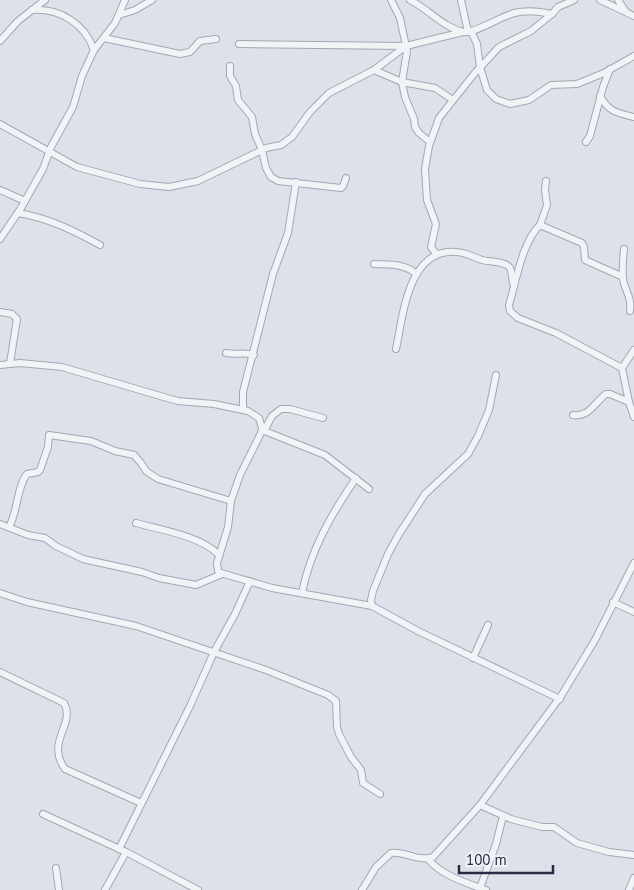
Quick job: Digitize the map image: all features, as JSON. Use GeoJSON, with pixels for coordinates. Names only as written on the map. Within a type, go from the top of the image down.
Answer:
{"type":"FeatureCollection","features":[{"type":"Feature","properties":{"kind":"street"},"geometry":{"type":"LineString","coordinates":[[0,41],[18,21],[45,0]]}},
{"type":"Feature","properties":{"kind":"street"},"geometry":{"type":"LineString","coordinates":[[0,239],[18,213],[43,169],[49,151],[73,107],[82,76],[94,50],[119,15],[125,0]]}},
{"type":"Feature","properties":{"kind":"street"},"geometry":{"type":"LineString","coordinates":[[119,15],[135,10],[152,0]]}},
{"type":"Feature","properties":{"kind":"street"},"geometry":{"type":"LineString","coordinates":[[391,0],[400,18],[407,51],[402,82],[405,97],[414,119],[415,127],[430,142]]}},
{"type":"Feature","properties":{"kind":"street"},"geometry":{"type":"LineString","coordinates":[[410,0],[444,23],[467,32],[477,44],[483,82],[491,96],[510,104],[530,100],[552,85],[576,84],[610,70],[634,56]]}},
{"type":"Feature","properties":{"kind":"street"},"geometry":{"type":"LineString","coordinates":[[461,0],[467,32]]}},
{"type":"Feature","properties":{"kind":"street"},"geometry":{"type":"LineString","coordinates":[[437,255],[431,247],[436,224],[428,205],[425,177],[430,142],[439,118],[480,67],[499,47],[531,31],[552,14],[563,0]]}},
{"type":"Feature","properties":{"kind":"street"},"geometry":{"type":"LineString","coordinates":[[558,7],[574,0]]}},
{"type":"Feature","properties":{"kind":"street"},"geometry":{"type":"LineString","coordinates":[[600,0],[634,16]]}},
{"type":"Feature","properties":{"kind":"street"},"geometry":{"type":"LineString","coordinates":[[618,0],[627,13]]}},
{"type":"Feature","properties":{"kind":"street"},"geometry":{"type":"LineString","coordinates":[[32,10],[48,10],[78,24],[89,38],[94,50]]}},
{"type":"Feature","properties":{"kind":"street"},"geometry":{"type":"LineString","coordinates":[[240,44],[406,46],[467,32],[512,13],[529,11],[552,14]]}},
{"type":"Feature","properties":{"kind":"street"},"geometry":{"type":"LineString","coordinates":[[104,38],[180,54],[190,52],[200,41],[216,39]]}},
{"type":"Feature","properties":{"kind":"street"},"geometry":{"type":"LineString","coordinates":[[0,124],[77,167],[140,184],[164,188],[198,181],[271,146],[285,143],[300,128],[310,112],[329,93],[374,70],[406,46]]}},
{"type":"Feature","properties":{"kind":"street"},"geometry":{"type":"LineString","coordinates":[[230,66],[230,76],[236,86],[238,100],[252,117],[255,134],[262,150],[266,168],[271,177],[278,181],[341,188],[346,178]]}},
{"type":"Feature","properties":{"kind":"street"},"geometry":{"type":"LineString","coordinates":[[374,70],[402,82],[435,88],[454,100]]}},
{"type":"Feature","properties":{"kind":"street"},"geometry":{"type":"LineString","coordinates":[[586,142],[592,130],[600,96],[610,70]]}},
{"type":"Feature","properties":{"kind":"street"},"geometry":{"type":"LineString","coordinates":[[600,96],[607,108],[634,118]]}},
{"type":"Feature","properties":{"kind":"street"},"geometry":{"type":"LineString","coordinates":[[546,181],[547,205],[540,225],[528,240],[509,305],[510,310],[513,314],[556,333],[622,368]]}},
{"type":"Feature","properties":{"kind":"street"},"geometry":{"type":"LineString","coordinates":[[243,410],[243,392],[254,355],[273,274],[289,226],[296,182]]}},
{"type":"Feature","properties":{"kind":"street"},"geometry":{"type":"LineString","coordinates":[[0,190],[25,201]]}},
{"type":"Feature","properties":{"kind":"street"},"geometry":{"type":"LineString","coordinates":[[18,213],[56,222],[100,245]]}},
{"type":"Feature","properties":{"kind":"street"},"geometry":{"type":"LineString","coordinates":[[540,225],[582,243],[586,260],[623,277]]}},
{"type":"Feature","properties":{"kind":"street"},"geometry":{"type":"LineString","coordinates":[[624,249],[623,277],[626,292],[631,300],[630,311]]}},
{"type":"Feature","properties":{"kind":"street"},"geometry":{"type":"LineString","coordinates":[[396,349],[410,286],[416,274],[426,262],[437,255],[446,252],[459,252],[507,265],[510,268],[514,287]]}},
{"type":"Feature","properties":{"kind":"street"},"geometry":{"type":"LineString","coordinates":[[374,264],[396,265],[413,271],[416,274]]}},
{"type":"Feature","properties":{"kind":"street"},"geometry":{"type":"LineString","coordinates":[[0,312],[12,314],[16,318],[10,363]]}},
{"type":"Feature","properties":{"kind":"street"},"geometry":{"type":"LineString","coordinates":[[634,350],[622,368],[628,402],[634,416]]}},
{"type":"Feature","properties":{"kind":"street"},"geometry":{"type":"LineString","coordinates":[[226,353],[243,352],[254,355]]}},
{"type":"Feature","properties":{"kind":"street"},"geometry":{"type":"LineString","coordinates":[[0,364],[62,367],[178,401],[204,402],[254,413],[259,418],[263,430],[325,455],[369,489]]}},
{"type":"Feature","properties":{"kind":"street"},"geometry":{"type":"LineString","coordinates":[[372,606],[373,591],[398,534],[425,494],[468,454],[478,436],[489,410],[496,375]]}},
{"type":"Feature","properties":{"kind":"street"},"geometry":{"type":"LineString","coordinates":[[573,415],[582,415],[588,412],[606,394],[628,402]]}},
{"type":"Feature","properties":{"kind":"street"},"geometry":{"type":"LineString","coordinates":[[222,574],[217,567],[228,527],[231,501],[240,475],[272,416],[281,409],[290,409],[323,418]]}},
{"type":"Feature","properties":{"kind":"street"},"geometry":{"type":"LineString","coordinates":[[9,527],[15,514],[23,479],[27,474],[40,470],[48,447],[49,435],[92,441],[115,451],[134,455],[146,470],[158,479],[231,501]]}},
{"type":"Feature","properties":{"kind":"street"},"geometry":{"type":"LineString","coordinates":[[302,593],[305,579],[325,529],[335,509],[356,478]]}},
{"type":"Feature","properties":{"kind":"street"},"geometry":{"type":"LineString","coordinates":[[136,523],[209,546],[219,555]]}},
{"type":"Feature","properties":{"kind":"street"},"geometry":{"type":"LineString","coordinates":[[0,524],[28,535],[45,538],[56,546],[83,559],[142,572],[159,578],[196,585],[222,574],[272,588],[372,606],[473,658],[560,698]]}},
{"type":"Feature","properties":{"kind":"street"},"geometry":{"type":"LineString","coordinates":[[428,859],[433,858],[480,805],[560,698],[595,640],[634,563]]}},
{"type":"Feature","properties":{"kind":"street"},"geometry":{"type":"LineString","coordinates":[[105,890],[123,851],[141,803],[250,581]]}},
{"type":"Feature","properties":{"kind":"street"},"geometry":{"type":"LineString","coordinates":[[0,592],[27,602],[136,626],[286,678],[334,698],[337,705],[336,717],[339,734],[351,757],[362,770],[363,783],[380,794]]}},
{"type":"Feature","properties":{"kind":"street"},"geometry":{"type":"LineString","coordinates":[[614,602],[634,612]]}},
{"type":"Feature","properties":{"kind":"street"},"geometry":{"type":"LineString","coordinates":[[473,658],[488,625]]}},
{"type":"Feature","properties":{"kind":"street"},"geometry":{"type":"LineString","coordinates":[[0,672],[64,703],[67,708],[67,714],[57,748],[61,764],[65,769],[141,803]]}},
{"type":"Feature","properties":{"kind":"street"},"geometry":{"type":"LineString","coordinates":[[480,805],[503,816],[542,827],[554,827],[577,843],[609,852],[634,855]]}},
{"type":"Feature","properties":{"kind":"street"},"geometry":{"type":"LineString","coordinates":[[43,814],[123,851],[198,890]]}},
{"type":"Feature","properties":{"kind":"street"},"geometry":{"type":"LineString","coordinates":[[362,890],[376,867],[391,853],[402,853],[428,859],[439,869],[483,889],[503,816]]}},
{"type":"Feature","properties":{"kind":"street"},"geometry":{"type":"LineString","coordinates":[[56,868],[59,890]]}},
{"type":"Feature","properties":{"kind":"street"},"geometry":{"type":"LineString","coordinates":[[629,890],[634,878]]}}]}
